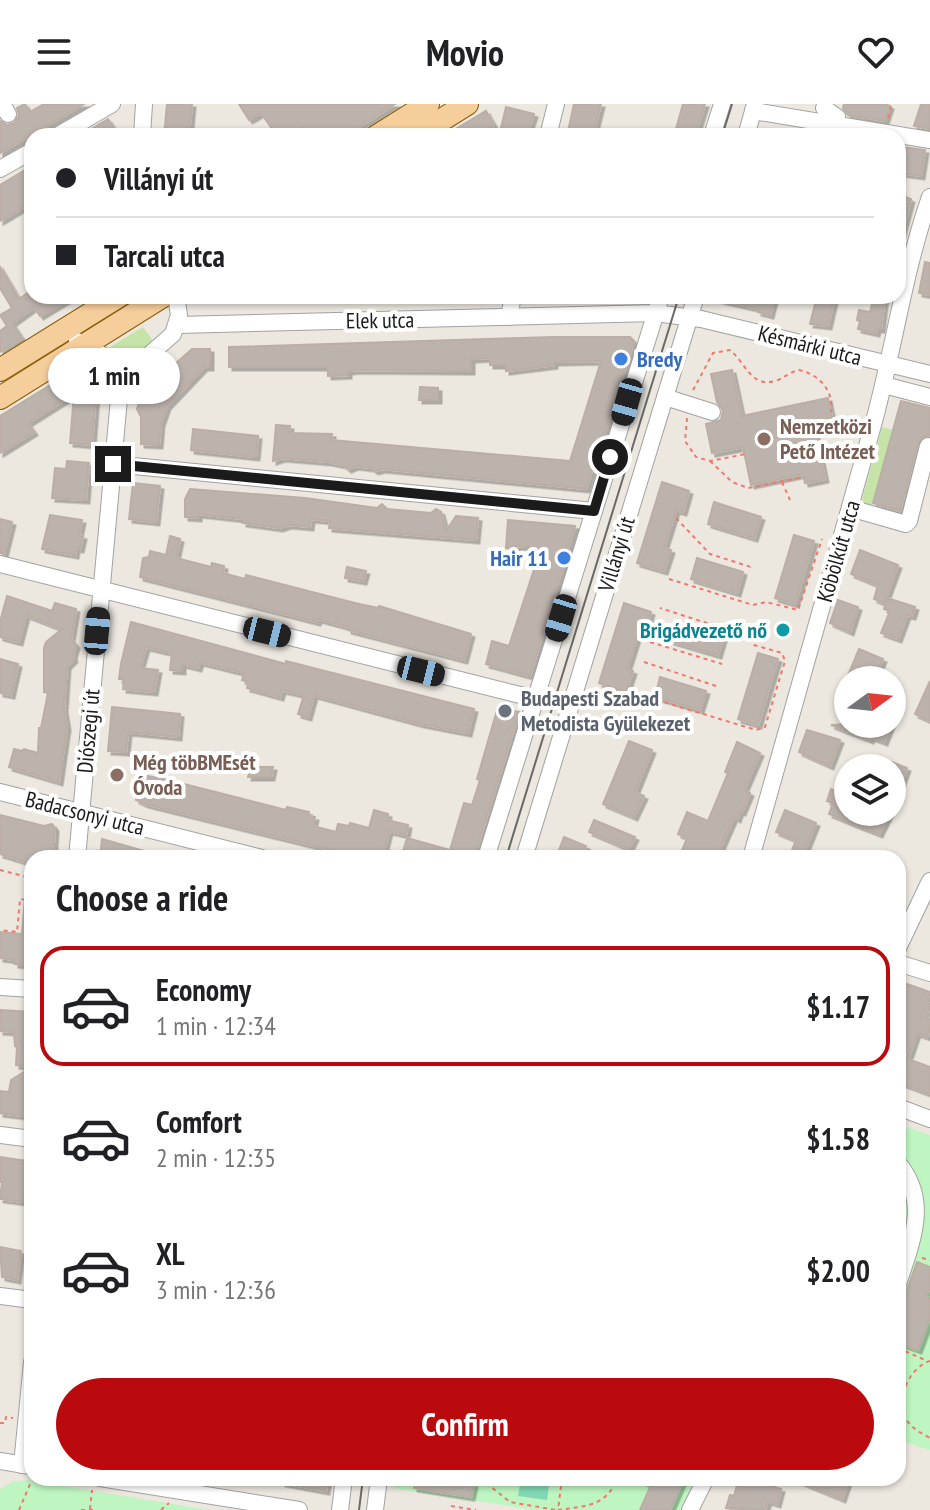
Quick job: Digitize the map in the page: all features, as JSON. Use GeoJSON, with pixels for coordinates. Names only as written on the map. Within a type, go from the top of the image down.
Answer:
{"type":"FeatureCollection","features":[{"type":"Feature","properties":{"kind":"main road"},"geometry":{"type":"LineString","coordinates":[[390,128],[428,104]]}},
{"type":"Feature","properties":{"kind":"main road"},"geometry":{"type":"LineString","coordinates":[[429,128],[467,104]]}},
{"type":"Feature","properties":{"kind":"main road"},"geometry":{"type":"LineString","coordinates":[[0,398],[150,304]]}},
{"type":"Feature","properties":{"kind":"main road"},"geometry":{"type":"LineString","coordinates":[[0,370],[84,311]]}},
{"type":"Feature","properties":{"kind":"street"},"geometry":{"type":"LineString","coordinates":[[71,128],[112,104]]}},
{"type":"Feature","properties":{"kind":"street"},"geometry":{"type":"LineString","coordinates":[[142,128],[144,104]]}},
{"type":"Feature","properties":{"kind":"street"},"geometry":{"type":"LineString","coordinates":[[550,128],[556,104]]}},
{"type":"Feature","properties":{"kind":"street"},"geometry":{"type":"LineString","coordinates":[[714,128],[722,104]]}},
{"type":"Feature","properties":{"kind":"street"},"geometry":{"type":"LineString","coordinates":[[748,128],[754,107],[859,128]]}},
{"type":"Feature","properties":{"kind":"street"},"geometry":{"type":"LineString","coordinates":[[824,108],[837,117],[835,124]]}},
{"type":"Feature","properties":{"kind":"street"},"geometry":{"type":"LineString","coordinates":[[906,136],[930,140]]}},
{"type":"Feature","properties":{"kind":"street"},"geometry":{"type":"LineString","coordinates":[[0,169],[24,156]]}},
{"type":"Feature","properties":{"kind":"street","name":"Köbölkút utca"},"geometry":{"type":"LineString","coordinates":[[906,279],[911,252],[930,197]]}},
{"type":"Feature","properties":{"kind":"street"},"geometry":{"type":"LineString","coordinates":[[84,311],[71,331],[75,340],[122,366],[140,363],[173,334],[178,325],[177,304]]}},
{"type":"Feature","properties":{"kind":"street"},"geometry":{"type":"LineString","coordinates":[[509,317],[511,304]]}},
{"type":"Feature","properties":{"kind":"street","name":"Villányi út"},"geometry":{"type":"LineString","coordinates":[[489,850],[658,304]]}},
{"type":"Feature","properties":{"kind":"street","name":"Villányi út"},"geometry":{"type":"LineString","coordinates":[[526,850],[694,304]]}},
{"type":"Feature","properties":{"kind":"street","name":"Köbölkút utca"},"geometry":{"type":"LineString","coordinates":[[753,850],[890,364],[901,304]]}},
{"type":"Feature","properties":{"kind":"street","name":"Késmárki utca"},"geometry":{"type":"LineString","coordinates":[[655,313],[691,317],[930,374]]}},
{"type":"Feature","properties":{"kind":"street","name":"Elek utca"},"geometry":{"type":"LineString","coordinates":[[178,325],[655,313]]}},
{"type":"Feature","properties":{"kind":"street","name":"Diószegi út"},"geometry":{"type":"LineString","coordinates":[[78,850],[122,366]]}},
{"type":"Feature","properties":{"kind":"street"},"geometry":{"type":"LineString","coordinates":[[884,385],[930,397]]}},
{"type":"Feature","properties":{"kind":"street"},"geometry":{"type":"LineString","coordinates":[[665,397],[712,412]]}},
{"type":"Feature","properties":{"kind":"street"},"geometry":{"type":"LineString","coordinates":[[850,508],[906,524],[928,446]]}},
{"type":"Feature","properties":{"kind":"street"},"geometry":{"type":"LineString","coordinates":[[113,464],[594,511]]}},
{"type":"Feature","properties":{"kind":"street"},"geometry":{"type":"LineString","coordinates":[[0,564],[536,699]]}},
{"type":"Feature","properties":{"kind":"street","name":"Badacsonyi utca"},"geometry":{"type":"LineString","coordinates":[[0,792],[230,850]]}},
{"type":"Feature","properties":{"kind":"street"},"geometry":{"type":"LineString","coordinates":[[906,931],[930,881]]}},
{"type":"Feature","properties":{"kind":"street"},"geometry":{"type":"LineString","coordinates":[[906,966],[930,973]]}},
{"type":"Feature","properties":{"kind":"street"},"geometry":{"type":"LineString","coordinates":[[0,987],[24,988]]}},
{"type":"Feature","properties":{"kind":"street"},"geometry":{"type":"LineString","coordinates":[[906,1110],[930,1119]]}},
{"type":"Feature","properties":{"kind":"street"},"geometry":{"type":"LineString","coordinates":[[0,1135],[24,1138]]}},
{"type":"Feature","properties":{"kind":"street"},"geometry":{"type":"LineString","coordinates":[[906,1174],[914,1185],[919,1204],[916,1229],[906,1260]]}},
{"type":"Feature","properties":{"kind":"street"},"geometry":{"type":"LineString","coordinates":[[0,1296],[24,1299]]}},
{"type":"Feature","properties":{"kind":"street"},"geometry":{"type":"LineString","coordinates":[[0,1461],[24,1468]]}},
{"type":"Feature","properties":{"kind":"street"},"geometry":{"type":"LineString","coordinates":[[137,1486],[160,1489],[206,1486],[299,1510]]}},
{"type":"Feature","properties":{"kind":"street"},"geometry":{"type":"LineString","coordinates":[[340,1510],[343,1486]]}},
{"type":"Feature","properties":{"kind":"street"},"geometry":{"type":"LineString","coordinates":[[375,1510],[378,1486]]}},
{"type":"Feature","properties":{"kind":"street"},"geometry":{"type":"LineString","coordinates":[[690,1510],[702,1486]]}},
{"type":"Feature","properties":{"kind":"path"},"geometry":{"type":"LineString","coordinates":[[746,454],[710,461],[696,457],[687,447],[684,435],[687,397],[713,353],[730,350],[751,375],[763,382],[777,380],[799,370],[816,375],[826,385],[831,412]]}},
{"type":"Feature","properties":{"kind":"path"},"geometry":{"type":"LineString","coordinates":[[710,461],[732,482],[742,487],[804,477]]}},
{"type":"Feature","properties":{"kind":"path"},"geometry":{"type":"LineString","coordinates":[[782,481],[790,500]]}},
{"type":"Feature","properties":{"kind":"path"},"geometry":{"type":"LineString","coordinates":[[676,518],[710,554],[751,567]]}},
{"type":"Feature","properties":{"kind":"path"},"geometry":{"type":"LineString","coordinates":[[669,579],[753,605],[766,602],[798,610],[822,539]]}},
{"type":"Feature","properties":{"kind":"path"},"geometry":{"type":"LineString","coordinates":[[634,693],[756,730],[765,727],[785,661],[782,653],[754,645],[744,635],[660,608]]}},
{"type":"Feature","properties":{"kind":"path"},"geometry":{"type":"LineString","coordinates":[[650,642],[722,664]]}},
{"type":"Feature","properties":{"kind":"path"},"geometry":{"type":"LineString","coordinates":[[644,662],[716,686]]}},
{"type":"Feature","properties":{"kind":"path"},"geometry":{"type":"LineString","coordinates":[[0,870],[24,876]]}},
{"type":"Feature","properties":{"kind":"path"},"geometry":{"type":"LineString","coordinates":[[0,930],[17,932],[20,899],[24,900]]}},
{"type":"Feature","properties":{"kind":"path"},"geometry":{"type":"LineString","coordinates":[[906,1351],[928,1361],[916,1368],[906,1387]]}},
{"type":"Feature","properties":{"kind":"path"},"geometry":{"type":"LineString","coordinates":[[0,1423],[5,1423],[6,1417],[15,1418]]}},
{"type":"Feature","properties":{"kind":"path"},"geometry":{"type":"LineString","coordinates":[[906,1419],[930,1438]]}},
{"type":"Feature","properties":{"kind":"path"},"geometry":{"type":"LineString","coordinates":[[19,1510],[25,1486]]}},
{"type":"Feature","properties":{"kind":"path"},"geometry":{"type":"LineString","coordinates":[[90,1509],[97,1486]]}},
{"type":"Feature","properties":{"kind":"path"},"geometry":{"type":"LineString","coordinates":[[490,1486],[510,1502],[558,1510],[596,1504],[606,1498],[613,1486]]}},
{"type":"Feature","properties":{"kind":"path"},"geometry":{"type":"LineString","coordinates":[[558,1510],[561,1486]]}},
{"type":"Feature","properties":{"kind":"path"},"geometry":{"type":"LineString","coordinates":[[160,1489],[161,1510]]}},
{"type":"Feature","properties":{"kind":"path"},"geometry":{"type":"LineString","coordinates":[[451,1506],[476,1510]]}},
{"type":"Feature","properties":{"kind":"path"},"geometry":{"type":"LineString","coordinates":[[81,1510],[95,1510]]}},
{"type":"Feature","properties":{"kind":"green space"},"geometry":{"type":"Polygon","coordinates":[[[173,308],[173,317],[171,324],[167,331],[139,359],[116,356],[105,350],[143,327],[154,342],[168,329],[173,308]]]}},
{"type":"Feature","properties":{"kind":"green space"},"geometry":{"type":"Polygon","coordinates":[[[882,427],[893,430],[872,507],[861,503],[882,427]]]}},
{"type":"Feature","properties":{"kind":"green space"},"geometry":{"type":"Polygon","coordinates":[[[906,1127],[930,1135],[930,1450],[906,1442],[906,1127]]]}},
{"type":"Feature","properties":{"kind":"green space"},"geometry":{"type":"Polygon","coordinates":[[[24,1480],[24,1486],[63,1486],[209,1510],[0,1510],[0,1489],[12,1482],[24,1480]]]}},
{"type":"Feature","properties":{"kind":"green space"},"geometry":{"type":"Polygon","coordinates":[[[520,1486],[549,1486],[547,1500],[518,1496],[520,1486]]]}},
{"type":"Feature","properties":{"kind":"green space"},"geometry":{"type":"Polygon","coordinates":[[[691,1486],[680,1510],[536,1510],[393,1488],[691,1486]]]}},
{"type":"Feature","properties":{"kind":"building"},"geometry":{"type":"Polygon","coordinates":[[[25,104],[30,112],[44,104],[84,104],[43,128],[24,128],[24,139],[0,153],[0,121],[7,125],[14,123],[19,115],[17,108],[25,104]]]}},
{"type":"Feature","properties":{"kind":"building"},"geometry":{"type":"Polygon","coordinates":[[[167,104],[192,104],[190,128],[165,128],[167,104]]]}},
{"type":"Feature","properties":{"kind":"building"},"geometry":{"type":"Polygon","coordinates":[[[239,104],[395,104],[357,128],[271,128],[261,113],[249,120],[239,104]]]}},
{"type":"Feature","properties":{"kind":"building"},"geometry":{"type":"Polygon","coordinates":[[[574,104],[601,104],[595,128],[569,128],[574,104]]]}},
{"type":"Feature","properties":{"kind":"building"},"geometry":{"type":"Polygon","coordinates":[[[683,104],[705,104],[698,128],[676,128],[683,104]]]}},
{"type":"Feature","properties":{"kind":"building"},"geometry":{"type":"Polygon","coordinates":[[[844,104],[890,106],[885,121],[848,115],[844,104]]]}},
{"type":"Feature","properties":{"kind":"building"},"geometry":{"type":"Polygon","coordinates":[[[921,104],[930,104],[930,129],[914,126],[921,104]]]}},
{"type":"Feature","properties":{"kind":"building"},"geometry":{"type":"Polygon","coordinates":[[[506,107],[534,114],[529,128],[501,128],[506,107]]]}},
{"type":"Feature","properties":{"kind":"building"},"geometry":{"type":"Polygon","coordinates":[[[486,111],[494,125],[492,128],[457,128],[486,111]]]}},
{"type":"Feature","properties":{"kind":"building"},"geometry":{"type":"Polygon","coordinates":[[[108,119],[114,128],[93,128],[108,119]]]}},
{"type":"Feature","properties":{"kind":"building"},"geometry":{"type":"Polygon","coordinates":[[[906,147],[925,150],[921,176],[906,174],[906,147]]]}},
{"type":"Feature","properties":{"kind":"building"},"geometry":{"type":"Polygon","coordinates":[[[24,171],[24,207],[0,221],[0,185],[24,171]]]}},
{"type":"Feature","properties":{"kind":"building"},"geometry":{"type":"Polygon","coordinates":[[[906,197],[911,199],[906,218],[906,197]]]}},
{"type":"Feature","properties":{"kind":"building"},"geometry":{"type":"Polygon","coordinates":[[[925,262],[930,263],[930,295],[919,293],[925,262]]]}},
{"type":"Feature","properties":{"kind":"building"},"geometry":{"type":"Polygon","coordinates":[[[0,267],[19,299],[24,296],[24,304],[60,304],[40,316],[34,307],[12,323],[22,338],[0,352],[0,331],[7,326],[0,315],[12,308],[0,288],[0,267]]]}},
{"type":"Feature","properties":{"kind":"building"},"geometry":{"type":"Polygon","coordinates":[[[737,304],[773,304],[770,315],[758,312],[759,309],[737,304]]]}},
{"type":"Feature","properties":{"kind":"building"},"geometry":{"type":"Polygon","coordinates":[[[815,304],[833,304],[828,326],[810,324],[815,304]]]}},
{"type":"Feature","properties":{"kind":"building"},"geometry":{"type":"Polygon","coordinates":[[[872,304],[884,304],[881,329],[877,329],[876,333],[858,329],[859,310],[870,312],[872,304]]]}},
{"type":"Feature","properties":{"kind":"building"},"geometry":{"type":"Polygon","coordinates":[[[630,337],[634,341],[586,489],[382,469],[375,471],[355,466],[348,469],[329,462],[282,458],[273,461],[276,425],[290,426],[289,433],[332,434],[331,440],[570,461],[601,361],[554,362],[554,365],[506,371],[506,365],[490,365],[490,358],[471,359],[471,371],[356,370],[348,371],[348,375],[328,376],[328,367],[229,367],[229,347],[630,337]]]}},
{"type":"Feature","properties":{"kind":"building"},"geometry":{"type":"Polygon","coordinates":[[[192,349],[210,349],[210,367],[204,367],[167,406],[161,423],[159,445],[141,444],[141,417],[137,409],[142,393],[192,349]]]}},
{"type":"Feature","properties":{"kind":"building"},"geometry":{"type":"Polygon","coordinates":[[[78,368],[82,376],[87,373],[97,381],[92,445],[70,443],[74,394],[28,423],[34,432],[0,453],[0,416],[78,368]]]}},
{"type":"Feature","properties":{"kind":"building"},"geometry":{"type":"Polygon","coordinates":[[[732,370],[742,416],[828,398],[834,427],[815,431],[825,479],[805,483],[803,474],[751,485],[743,447],[712,453],[706,424],[721,420],[723,410],[717,402],[711,374],[732,370]]]}},
{"type":"Feature","properties":{"kind":"building"},"geometry":{"type":"Polygon","coordinates":[[[420,387],[438,388],[438,400],[419,400],[420,387]]]}},
{"type":"Feature","properties":{"kind":"building"},"geometry":{"type":"Polygon","coordinates":[[[901,401],[930,408],[930,435],[924,436],[918,443],[900,511],[873,503],[901,401]]]}},
{"type":"Feature","properties":{"kind":"building"},"geometry":{"type":"Polygon","coordinates":[[[193,429],[258,436],[256,457],[191,450],[193,429]]]}},
{"type":"Feature","properties":{"kind":"building"},"geometry":{"type":"Polygon","coordinates":[[[67,461],[89,463],[86,500],[52,498],[55,468],[66,469],[67,461]]]}},
{"type":"Feature","properties":{"kind":"building"},"geometry":{"type":"Polygon","coordinates":[[[662,482],[689,491],[683,512],[676,510],[664,548],[671,550],[664,571],[637,563],[662,482]]]}},
{"type":"Feature","properties":{"kind":"building"},"geometry":{"type":"Polygon","coordinates":[[[133,483],[160,486],[156,522],[129,519],[133,483]]]}},
{"type":"Feature","properties":{"kind":"building"},"geometry":{"type":"Polygon","coordinates":[[[190,489],[305,498],[377,508],[382,504],[387,509],[431,513],[436,509],[441,512],[446,531],[456,516],[478,518],[476,540],[329,528],[330,521],[311,519],[310,527],[288,525],[279,528],[243,523],[243,519],[198,514],[198,518],[185,517],[185,499],[190,489]]]}},
{"type":"Feature","properties":{"kind":"building"},"geometry":{"type":"Polygon","coordinates":[[[714,502],[761,517],[754,538],[708,524],[714,502]]]}},
{"type":"Feature","properties":{"kind":"building"},"geometry":{"type":"Polygon","coordinates":[[[50,515],[82,520],[79,535],[83,536],[75,555],[42,549],[50,515]]]}},
{"type":"Feature","properties":{"kind":"building"},"geometry":{"type":"Polygon","coordinates":[[[0,519],[12,522],[4,554],[0,553],[0,519]]]}},
{"type":"Feature","properties":{"kind":"building"},"geometry":{"type":"Polygon","coordinates":[[[508,520],[575,526],[530,676],[486,664],[492,641],[509,646],[541,548],[506,548],[508,520]]]}},
{"type":"Feature","properties":{"kind":"building"},"geometry":{"type":"Polygon","coordinates":[[[794,535],[814,541],[795,604],[775,598],[794,535]]]}},
{"type":"Feature","properties":{"kind":"building"},"geometry":{"type":"Polygon","coordinates":[[[170,536],[180,539],[176,558],[211,567],[212,563],[224,566],[223,573],[245,579],[246,575],[355,603],[379,606],[471,634],[464,660],[348,630],[348,627],[318,619],[317,622],[140,577],[143,558],[149,557],[150,551],[166,555],[170,536]]]}},
{"type":"Feature","properties":{"kind":"building"},"geometry":{"type":"Polygon","coordinates":[[[860,550],[898,565],[884,603],[874,599],[878,585],[851,574],[860,550]]]}},
{"type":"Feature","properties":{"kind":"building"},"geometry":{"type":"Polygon","coordinates":[[[697,558],[743,572],[737,593],[691,579],[697,558]]]}},
{"type":"Feature","properties":{"kind":"building"},"geometry":{"type":"Polygon","coordinates":[[[347,567],[366,571],[363,581],[345,578],[347,567]]]}},
{"type":"Feature","properties":{"kind":"building"},"geometry":{"type":"Polygon","coordinates":[[[7,596],[52,611],[55,603],[76,609],[71,639],[76,645],[74,659],[67,666],[64,709],[67,727],[59,782],[9,767],[14,749],[38,753],[39,728],[48,693],[44,692],[44,648],[46,642],[62,629],[26,615],[19,642],[0,637],[0,622],[7,596]]]}},
{"type":"Feature","properties":{"kind":"building"},"geometry":{"type":"Polygon","coordinates":[[[887,598],[915,607],[912,616],[907,615],[898,639],[881,633],[890,611],[884,609],[887,598]]]}},
{"type":"Feature","properties":{"kind":"building"},"geometry":{"type":"Polygon","coordinates":[[[838,600],[858,607],[850,632],[830,623],[838,600]]]}},
{"type":"Feature","properties":{"kind":"building"},"geometry":{"type":"Polygon","coordinates":[[[624,603],[651,612],[645,633],[639,631],[627,669],[633,671],[626,692],[599,683],[624,603]]]}},
{"type":"Feature","properties":{"kind":"building"},"geometry":{"type":"Polygon","coordinates":[[[678,620],[724,635],[718,655],[671,641],[678,620]]]}},
{"type":"Feature","properties":{"kind":"building"},"geometry":{"type":"Polygon","coordinates":[[[131,622],[286,664],[286,661],[474,709],[468,733],[421,724],[314,695],[308,717],[298,714],[304,695],[282,690],[280,697],[247,688],[248,682],[242,680],[244,673],[200,662],[198,668],[182,664],[182,671],[170,670],[172,653],[146,647],[140,668],[158,670],[154,692],[123,689],[124,679],[119,679],[131,622]]]}},
{"type":"Feature","properties":{"kind":"building"},"geometry":{"type":"Polygon","coordinates":[[[859,649],[883,659],[880,666],[852,666],[859,649]]]}},
{"type":"Feature","properties":{"kind":"building"},"geometry":{"type":"Polygon","coordinates":[[[758,653],[778,659],[758,725],[738,719],[758,653]]]}},
{"type":"Feature","properties":{"kind":"building"},"geometry":{"type":"Polygon","coordinates":[[[0,659],[18,664],[11,695],[0,693],[0,659]]]}},
{"type":"Feature","properties":{"kind":"building"},"geometry":{"type":"Polygon","coordinates":[[[660,677],[706,691],[700,710],[655,697],[660,677]]]}},
{"type":"Feature","properties":{"kind":"building"},"geometry":{"type":"Polygon","coordinates":[[[930,681],[930,721],[915,714],[930,681]]]}},
{"type":"Feature","properties":{"kind":"building"},"geometry":{"type":"Polygon","coordinates":[[[112,707],[180,714],[178,737],[128,732],[126,752],[108,751],[112,707]]]}},
{"type":"Feature","properties":{"kind":"building"},"geometry":{"type":"Polygon","coordinates":[[[498,707],[519,712],[476,850],[450,850],[464,803],[472,805],[480,780],[477,779],[498,707]]]}},
{"type":"Feature","properties":{"kind":"building"},"geometry":{"type":"Polygon","coordinates":[[[807,730],[840,740],[830,766],[799,752],[807,730]]]}},
{"type":"Feature","properties":{"kind":"building"},"geometry":{"type":"Polygon","coordinates":[[[629,741],[652,750],[635,792],[644,796],[634,817],[603,804],[629,741]]]}},
{"type":"Feature","properties":{"kind":"building"},"geometry":{"type":"Polygon","coordinates":[[[737,742],[760,753],[744,790],[750,793],[742,812],[737,819],[734,817],[720,850],[682,850],[687,838],[678,834],[687,812],[708,821],[728,773],[725,772],[737,742]]]}},
{"type":"Feature","properties":{"kind":"building"},"geometry":{"type":"Polygon","coordinates":[[[251,767],[273,767],[271,777],[248,777],[251,767]]]}},
{"type":"Feature","properties":{"kind":"building"},"geometry":{"type":"Polygon","coordinates":[[[142,775],[174,781],[173,792],[181,793],[184,784],[286,810],[287,807],[309,812],[308,816],[315,817],[313,826],[336,832],[338,824],[349,826],[350,823],[369,828],[374,810],[388,814],[387,820],[408,825],[406,835],[389,831],[384,850],[332,850],[136,800],[142,775]]]}},
{"type":"Feature","properties":{"kind":"building"},"geometry":{"type":"Polygon","coordinates":[[[831,789],[834,790],[834,816],[829,814],[833,803],[827,801],[831,789]]]}},
{"type":"Feature","properties":{"kind":"building"},"geometry":{"type":"Polygon","coordinates":[[[785,810],[816,823],[805,850],[792,850],[796,840],[776,832],[785,810]]]}},
{"type":"Feature","properties":{"kind":"building"},"geometry":{"type":"Polygon","coordinates":[[[0,815],[44,826],[52,824],[55,828],[54,850],[24,850],[24,862],[0,854],[0,815]]]}},
{"type":"Feature","properties":{"kind":"building"},"geometry":{"type":"Polygon","coordinates":[[[594,820],[635,837],[629,849],[589,832],[594,820]]]}},
{"type":"Feature","properties":{"kind":"building"},"geometry":{"type":"Polygon","coordinates":[[[859,826],[883,826],[879,834],[859,826]]]}},
{"type":"Feature","properties":{"kind":"building"},"geometry":{"type":"Polygon","coordinates":[[[564,837],[586,846],[584,850],[559,850],[564,837]]]}},
{"type":"Feature","properties":{"kind":"building"},"geometry":{"type":"Polygon","coordinates":[[[407,838],[450,850],[403,850],[407,838]]]}},
{"type":"Feature","properties":{"kind":"building"},"geometry":{"type":"Polygon","coordinates":[[[102,839],[140,850],[101,850],[102,839]]]}},
{"type":"Feature","properties":{"kind":"building"},"geometry":{"type":"Polygon","coordinates":[[[24,910],[24,965],[0,958],[0,932],[22,934],[24,910]]]}},
{"type":"Feature","properties":{"kind":"building"},"geometry":{"type":"Polygon","coordinates":[[[906,984],[930,992],[926,1003],[930,1004],[927,1018],[930,1019],[930,1029],[927,1037],[917,1033],[908,1059],[930,1067],[930,1094],[906,1085],[906,984]]]}},
{"type":"Feature","properties":{"kind":"building"},"geometry":{"type":"Polygon","coordinates":[[[0,1010],[24,1012],[24,1066],[16,1065],[14,1032],[0,1031],[0,1010]]]}},
{"type":"Feature","properties":{"kind":"building"},"geometry":{"type":"Polygon","coordinates":[[[24,1072],[24,1116],[0,1113],[0,1091],[9,1092],[11,1080],[24,1072]]]}},
{"type":"Feature","properties":{"kind":"building"},"geometry":{"type":"Polygon","coordinates":[[[0,1157],[24,1160],[23,1202],[0,1199],[0,1157]]]}},
{"type":"Feature","properties":{"kind":"building"},"geometry":{"type":"Polygon","coordinates":[[[0,1247],[21,1251],[17,1280],[2,1277],[0,1247]]]}},
{"type":"Feature","properties":{"kind":"building"},"geometry":{"type":"Polygon","coordinates":[[[917,1262],[930,1267],[930,1288],[926,1297],[930,1298],[930,1318],[918,1350],[906,1346],[906,1293],[917,1262]]]}},
{"type":"Feature","properties":{"kind":"building"},"geometry":{"type":"Polygon","coordinates":[[[298,1486],[327,1486],[326,1491],[298,1486]]]}},
{"type":"Feature","properties":{"kind":"building"},"geometry":{"type":"Polygon","coordinates":[[[414,1486],[474,1486],[471,1497],[414,1486]]]}},
{"type":"Feature","properties":{"kind":"building"},"geometry":{"type":"Polygon","coordinates":[[[651,1486],[680,1486],[670,1510],[640,1510],[651,1486]]]}},
{"type":"Feature","properties":{"kind":"building"},"geometry":{"type":"Polygon","coordinates":[[[737,1486],[781,1489],[777,1504],[768,1501],[765,1510],[726,1508],[730,1495],[734,1496],[737,1486]]]}},
{"type":"Feature","properties":{"kind":"building"},"geometry":{"type":"Polygon","coordinates":[[[810,1486],[846,1486],[842,1499],[810,1486]]]}},
{"type":"Feature","properties":{"kind":"tram line"},"geometry":{"type":"LineString","coordinates":[[724,128],[732,104]]}},
{"type":"Feature","properties":{"kind":"tram line"},"geometry":{"type":"LineString","coordinates":[[508,850],[677,304]]}},
{"type":"Feature","properties":{"kind":"tram line"},"geometry":{"type":"LineString","coordinates":[[359,1510],[362,1486]]}},
{"type":"Feature","properties":{"kind":"place","name":"Bredy"},"geometry":{"type":"Point","coordinates":[621,359]}},
{"type":"Feature","properties":{"kind":"place","name":"Nemzetközi Pető Intézet"},"geometry":{"type":"Point","coordinates":[764,439]}},
{"type":"Feature","properties":{"kind":"place","name":"Hair 11"},"geometry":{"type":"Point","coordinates":[564,558]}},
{"type":"Feature","properties":{"kind":"place","name":"Brigádvezető nő"},"geometry":{"type":"Point","coordinates":[783,630]}},
{"type":"Feature","properties":{"kind":"place","name":"Budapesti Szabad Metodista Gyülekezet"},"geometry":{"type":"Point","coordinates":[505,711]}},
{"type":"Feature","properties":{"kind":"place","name":"Még töbBMEsét Óvoda"},"geometry":{"type":"Point","coordinates":[117,775]}},
{"type":"Feature","properties":{"kind":"route"},"geometry":{"type":"LineString","coordinates":[[113,464],[594,511],[610,457]]}}]}
